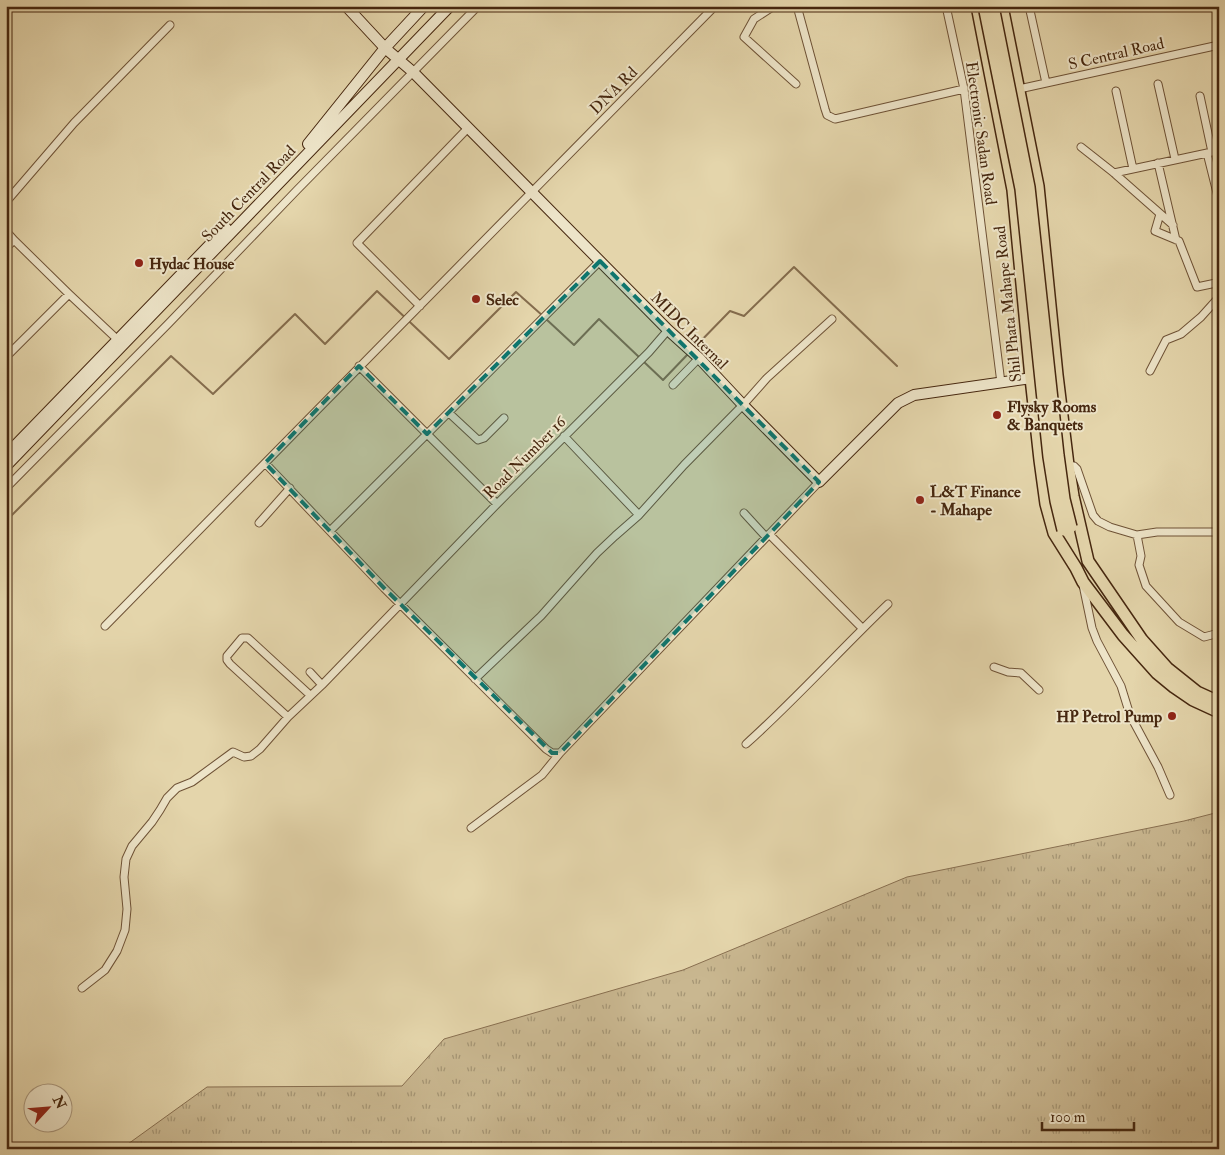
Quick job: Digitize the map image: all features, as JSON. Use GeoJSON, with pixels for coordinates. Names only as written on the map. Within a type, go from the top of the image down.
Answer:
{"type":"FeatureCollection","features":[{"type":"Feature","properties":{"kind":"main road","name":"MIDC Internal"},"geometry":{"type":"LineString","coordinates":[[346,6],[385,48],[413,72],[668,330],[699,358],[819,482]]}},
{"type":"Feature","properties":{"kind":"main road","name":"South Central Road"},"geometry":{"type":"LineString","coordinates":[[6,466],[120,342],[312,140],[385,48],[424,6]]}},
{"type":"Feature","properties":{"kind":"main road","name":"South Central Road"},"geometry":{"type":"LineString","coordinates":[[6,455],[120,342],[450,6]]}},
{"type":"Feature","properties":{"kind":"main road","name":"Shil Phata Mahape Road"},"geometry":{"type":"LineString","coordinates":[[977,6],[1013,190],[1041,468],[1046,504],[1054,533],[1083,582],[1123,635],[1156,673],[1174,688],[1193,700],[1219,712]]}},
{"type":"Feature","properties":{"kind":"main road"},"geometry":{"type":"LineString","coordinates":[[984,6],[1021,189],[1049,457],[1056,501],[1067,528],[1142,640],[1167,668],[1197,692],[1219,702]]}},
{"type":"Feature","properties":{"kind":"main road"},"geometry":{"type":"LineString","coordinates":[[993,6],[1029,187],[1067,528],[1076,568]]}},
{"type":"Feature","properties":{"kind":"main road"},"geometry":{"type":"LineString","coordinates":[[1002,6],[1038,186],[1068,465],[1088,561]]}},
{"type":"Feature","properties":{"kind":"main road"},"geometry":{"type":"LineString","coordinates":[[819,482],[898,403],[914,395],[1058,375]]}},
{"type":"Feature","properties":{"kind":"street"},"geometry":{"type":"LineString","coordinates":[[6,488],[169,324],[297,190],[478,6]]}},
{"type":"Feature","properties":{"kind":"street","name":"DNA Rd"},"geometry":{"type":"LineString","coordinates":[[105,626],[714,6]]}},
{"type":"Feature","properties":{"kind":"street"},"geometry":{"type":"LineString","coordinates":[[774,6],[754,20],[744,36],[796,84]]}},
{"type":"Feature","properties":{"kind":"street"},"geometry":{"type":"LineString","coordinates":[[798,6],[825,109],[827,115],[835,119],[964,89]]}},
{"type":"Feature","properties":{"kind":"street","name":"Electronic Sadan Road"},"geometry":{"type":"LineString","coordinates":[[946,6],[964,89],[1001,382]]}},
{"type":"Feature","properties":{"kind":"street"},"geometry":{"type":"LineString","coordinates":[[1029,6],[1046,83]]}},
{"type":"Feature","properties":{"kind":"street"},"geometry":{"type":"LineString","coordinates":[[6,202],[74,122],[170,25]]}},
{"type":"Feature","properties":{"kind":"street","name":"S Central Road"},"geometry":{"type":"LineString","coordinates":[[1018,89],[1219,44]]}},
{"type":"Feature","properties":{"kind":"street"},"geometry":{"type":"LineString","coordinates":[[1158,84],[1175,159]]}},
{"type":"Feature","properties":{"kind":"street"},"geometry":{"type":"LineString","coordinates":[[1116,91],[1133,169]]}},
{"type":"Feature","properties":{"kind":"street"},"geometry":{"type":"LineString","coordinates":[[1200,96],[1212,152],[1219,201]]}},
{"type":"Feature","properties":{"kind":"street"},"geometry":{"type":"LineString","coordinates":[[419,308],[357,243],[468,128]]}},
{"type":"Feature","properties":{"kind":"street"},"geometry":{"type":"LineString","coordinates":[[1081,147],[1114,173],[1173,225]]}},
{"type":"Feature","properties":{"kind":"street"},"geometry":{"type":"LineString","coordinates":[[1114,173],[1212,152]]}},
{"type":"Feature","properties":{"kind":"street"},"geometry":{"type":"LineString","coordinates":[[1158,163],[1176,240]]}},
{"type":"Feature","properties":{"kind":"street"},"geometry":{"type":"LineString","coordinates":[[1160,214],[1155,231],[1179,241],[1197,287],[1219,284]]}},
{"type":"Feature","properties":{"kind":"street"},"geometry":{"type":"LineString","coordinates":[[6,231],[68,294],[120,342]]}},
{"type":"Feature","properties":{"kind":"street"},"geometry":{"type":"LineString","coordinates":[[6,248],[14,240]]}},
{"type":"Feature","properties":{"kind":"street"},"geometry":{"type":"LineString","coordinates":[[330,531],[600,261]]}},
{"type":"Feature","properties":{"kind":"street"},"geometry":{"type":"LineString","coordinates":[[6,357],[68,294]]}},
{"type":"Feature","properties":{"kind":"street"},"geometry":{"type":"LineString","coordinates":[[1150,370],[1166,340],[1181,334],[1201,317],[1219,297]]}},
{"type":"Feature","properties":{"kind":"street"},"geometry":{"type":"LineString","coordinates":[[475,679],[541,616],[597,553],[639,515],[767,378],[832,319]]}},
{"type":"Feature","properties":{"kind":"street","name":"Road Number 16"},"geometry":{"type":"LineString","coordinates":[[82,988],[104,970],[117,951],[125,930],[127,909],[124,876],[126,859],[132,846],[152,822],[167,798],[177,788],[192,782],[233,752],[244,757],[251,756],[260,749],[288,717],[322,685],[497,504],[641,360],[668,330]]}},
{"type":"Feature","properties":{"kind":"street"},"geometry":{"type":"LineString","coordinates":[[673,385],[699,358]]}},
{"type":"Feature","properties":{"kind":"street"},"geometry":{"type":"LineString","coordinates":[[359,366],[497,504]]}},
{"type":"Feature","properties":{"kind":"street"},"geometry":{"type":"LineString","coordinates":[[449,413],[478,440],[484,438],[504,418]]}},
{"type":"Feature","properties":{"kind":"street"},"geometry":{"type":"LineString","coordinates":[[564,436],[639,515]]}},
{"type":"Feature","properties":{"kind":"street"},"geometry":{"type":"LineString","coordinates":[[265,463],[400,604],[546,749],[552,753],[560,753]]}},
{"type":"Feature","properties":{"kind":"street"},"geometry":{"type":"LineString","coordinates":[[1041,468],[1074,466],[1093,515],[1098,521],[1110,527],[1137,535],[1157,532],[1219,532]]}},
{"type":"Feature","properties":{"kind":"street"},"geometry":{"type":"LineString","coordinates":[[471,828],[542,775],[560,753],[819,482]]}},
{"type":"Feature","properties":{"kind":"street"},"geometry":{"type":"LineString","coordinates":[[259,522],[290,488]]}},
{"type":"Feature","properties":{"kind":"street"},"geometry":{"type":"LineString","coordinates":[[1076,509],[1090,505]]}},
{"type":"Feature","properties":{"kind":"street"},"geometry":{"type":"LineString","coordinates":[[744,513],[862,628]]}},
{"type":"Feature","properties":{"kind":"street"},"geometry":{"type":"LineString","coordinates":[[1137,535],[1141,556],[1139,565],[1146,586],[1180,622],[1197,633],[1204,637],[1219,633]]}},
{"type":"Feature","properties":{"kind":"street"},"geometry":{"type":"LineString","coordinates":[[1083,582],[1092,628],[1097,641],[1121,686],[1130,714],[1158,767],[1170,795]]}},
{"type":"Feature","properties":{"kind":"street"},"geometry":{"type":"LineString","coordinates":[[746,744],[774,719],[862,628],[888,604]]}},
{"type":"Feature","properties":{"kind":"street"},"geometry":{"type":"LineString","coordinates":[[288,717],[230,664],[227,656],[242,638],[248,638],[310,695]]}},
{"type":"Feature","properties":{"kind":"street"},"geometry":{"type":"LineString","coordinates":[[994,667],[1008,672],[1021,673],[1039,690]]}},
{"type":"Feature","properties":{"kind":"street"},"geometry":{"type":"LineString","coordinates":[[310,672],[322,685]]}},
{"type":"Feature","properties":{"kind":"highlighted area"},"geometry":{"type":"Polygon","coordinates":[[[600,261],[819,482],[560,753],[552,753],[384,588],[265,463],[359,366],[427,434],[600,261]]]}},
{"type":"Feature","properties":{"kind":"green space"},"geometry":{"type":"Polygon","coordinates":[[[1219,812],[1219,1149],[121,1149],[207,1087],[402,1086],[444,1039],[683,970],[907,877],[1184,821],[1219,812]]]}},
{"type":"Feature","properties":{"kind":"waterway"},"geometry":{"type":"LineString","coordinates":[[693,349],[730,311],[744,316],[794,267],[897,366]]}},
{"type":"Feature","properties":{"kind":"waterway"},"geometry":{"type":"LineString","coordinates":[[6,521],[171,356],[213,394],[295,314],[325,344],[377,291],[449,359],[516,292],[543,316]]}},
{"type":"Feature","properties":{"kind":"waterway"},"geometry":{"type":"LineString","coordinates":[[546,319],[574,345],[599,319],[640,358]]}},
{"type":"Feature","properties":{"kind":"waterway"},"geometry":{"type":"LineString","coordinates":[[643,361],[663,380],[688,354]]}},
{"type":"Feature","properties":{"kind":"place","name":"Hydac House"},"geometry":{"type":"Point","coordinates":[139,263]}},
{"type":"Feature","properties":{"kind":"place","name":"Selec"},"geometry":{"type":"Point","coordinates":[476,299]}},
{"type":"Feature","properties":{"kind":"place","name":"Flysky Rooms & Banquets"},"geometry":{"type":"Point","coordinates":[997,415]}},
{"type":"Feature","properties":{"kind":"place","name":"L&T Finance - Mahape"},"geometry":{"type":"Point","coordinates":[920,500]}},
{"type":"Feature","properties":{"kind":"place","name":"HP Petrol Pump"},"geometry":{"type":"Point","coordinates":[1172,716]}}]}
